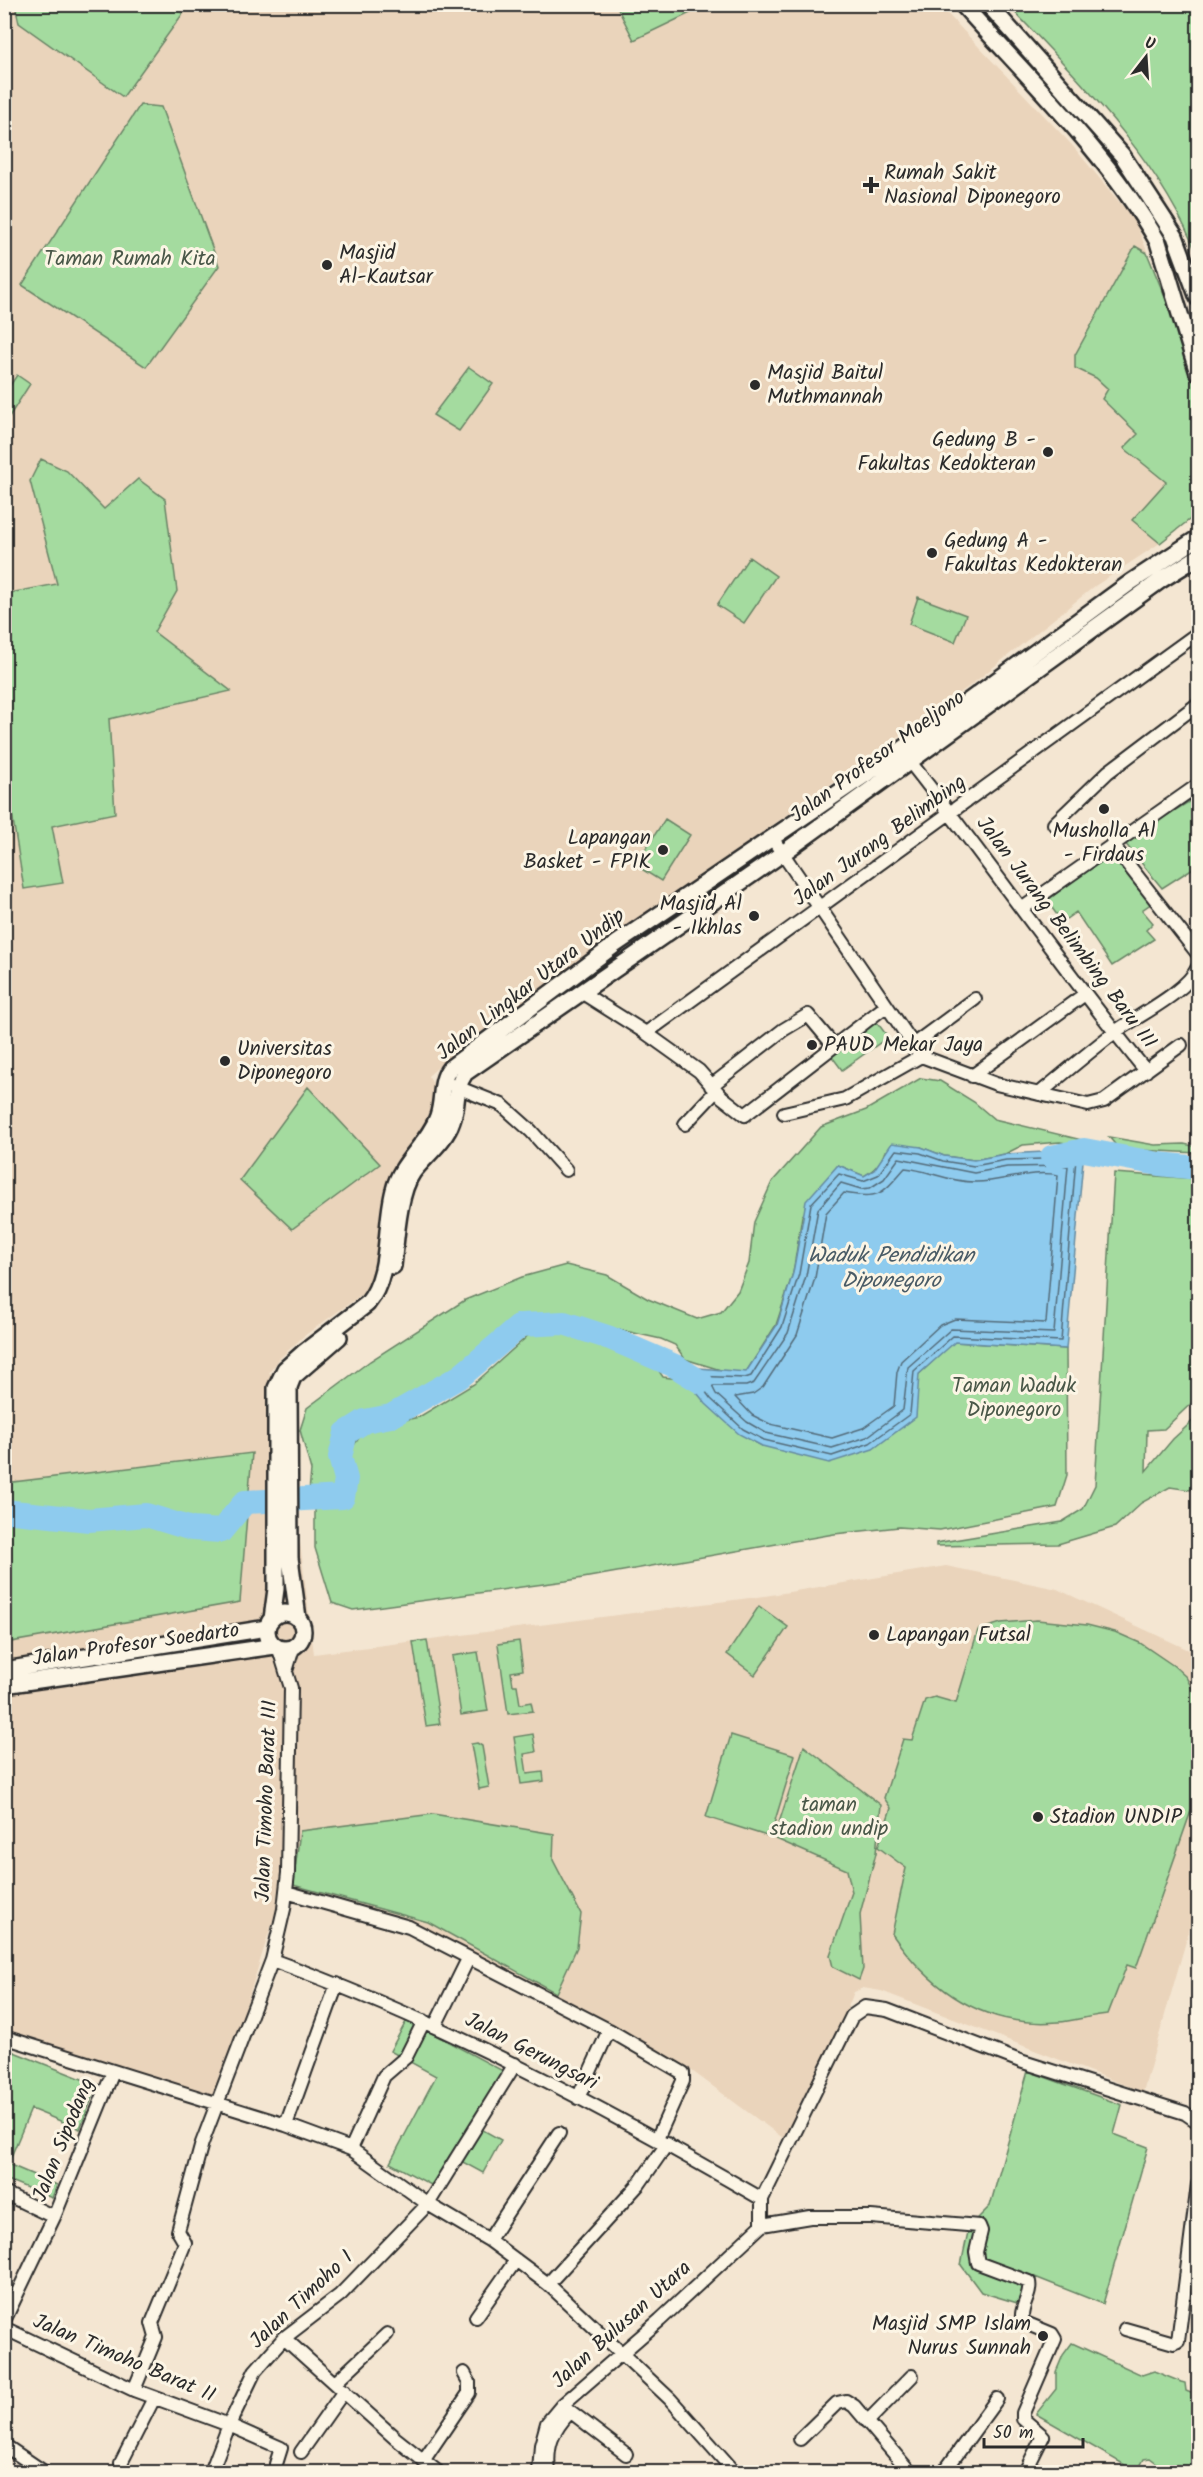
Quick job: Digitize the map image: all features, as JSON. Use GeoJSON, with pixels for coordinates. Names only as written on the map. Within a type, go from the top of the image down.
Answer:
{"type":"FeatureCollection","features":[{"type":"Feature","properties":{"kind":"street"},"geometry":{"type":"LineString","coordinates":[[962,4],[1094,151],[1146,222],[1158,242],[1198,373]]}},
{"type":"Feature","properties":{"kind":"street"},"geometry":{"type":"LineString","coordinates":[[988,4],[1122,155],[1175,236],[1194,273],[1198,298]]}},
{"type":"Feature","properties":{"kind":"street"},"geometry":{"type":"LineString","coordinates":[[906,756],[1131,582],[1198,538]]}},
{"type":"Feature","properties":{"kind":"street","name":"Jalan Profesor Moeljono"},"geometry":{"type":"LineString","coordinates":[[581,992],[783,853],[906,756],[1161,580],[1198,557]]}},
{"type":"Feature","properties":{"kind":"street","name":"Jalan Jurang Belimbing"},"geometry":{"type":"LineString","coordinates":[[646,1033],[952,814],[1198,633]]}},
{"type":"Feature","properties":{"kind":"street"},"geometry":{"type":"LineString","coordinates":[[1054,824],[1108,772],[1198,704]]}},
{"type":"Feature","properties":{"kind":"street","name":"Jalan Jurang Belimbing Baru III"},"geometry":{"type":"LineString","coordinates":[[906,756],[1023,908],[1114,1032],[1146,1071]]}},
{"type":"Feature","properties":{"kind":"street","name":"Jalan Lingkar Utara Undip"},"geometry":{"type":"LineString","coordinates":[[269,1623],[276,1566],[282,1398],[293,1377],[386,1296],[408,1169],[438,1117],[449,1084],[450,1068],[616,944],[772,838],[906,756]]}},
{"type":"Feature","properties":{"kind":"street"},"geometry":{"type":"LineString","coordinates":[[1023,908],[1198,785]]}},
{"type":"Feature","properties":{"kind":"street"},"geometry":{"type":"LineString","coordinates":[[772,838],[921,1056],[996,1084],[1088,1105],[1099,1103],[1181,1046]]}},
{"type":"Feature","properties":{"kind":"street"},"geometry":{"type":"LineString","coordinates":[[1112,844],[1198,954]]}},
{"type":"Feature","properties":{"kind":"street"},"geometry":{"type":"LineString","coordinates":[[1039,1094],[1114,1032],[1175,991],[1190,979],[1198,967]]}},
{"type":"Feature","properties":{"kind":"street"},"geometry":{"type":"LineString","coordinates":[[581,992],[646,1033],[699,1071],[713,1088],[745,1115],[886,1006]]}},
{"type":"Feature","properties":{"kind":"street","name":"Jalan Lingkar Utara Undip"},"geometry":{"type":"LineString","coordinates":[[449,1084],[581,992]]}},
{"type":"Feature","properties":{"kind":"street"},"geometry":{"type":"LineString","coordinates":[[972,1076],[1085,993]]}},
{"type":"Feature","properties":{"kind":"street"},"geometry":{"type":"LineString","coordinates":[[914,1044],[975,999]]}},
{"type":"Feature","properties":{"kind":"street"},"geometry":{"type":"LineString","coordinates":[[685,1124],[713,1088],[783,1030],[808,1015],[834,1046]]}},
{"type":"Feature","properties":{"kind":"street"},"geometry":{"type":"LineString","coordinates":[[784,1113],[845,1099],[921,1056]]}},
{"type":"Feature","properties":{"kind":"street"},"geometry":{"type":"LineString","coordinates":[[449,1084],[502,1105],[531,1131],[566,1170]]}},
{"type":"Feature","properties":{"kind":"street","name":"Jalan Lingkar Utara Undip"},"geometry":{"type":"LineString","coordinates":[[282,1422],[290,1558],[298,1618]]}},
{"type":"Feature","properties":{"kind":"street"},"geometry":{"type":"LineString","coordinates":[[285,1613],[298,1618],[303,1634],[282,1647],[267,1635],[269,1623],[285,1613]]}},
{"type":"Feature","properties":{"kind":"street","name":"Jalan Profesor Soedarto"},"geometry":{"type":"LineString","coordinates":[[4,1670],[269,1623]]}},
{"type":"Feature","properties":{"kind":"street","name":"Jalan Profesor Soedarto"},"geometry":{"type":"LineString","coordinates":[[4,1685],[282,1647]]}},
{"type":"Feature","properties":{"kind":"street","name":"Jalan Timoho Barat III"},"geometry":{"type":"LineString","coordinates":[[134,2390],[156,2337],[152,2323],[185,2243],[178,2231],[194,2170],[272,1960],[286,1892],[291,1688],[282,1647]]}},
{"type":"Feature","properties":{"kind":"street"},"geometry":{"type":"LineString","coordinates":[[286,1892],[410,1927],[609,2030],[683,2073],[683,2081],[662,2142],[639,2184],[548,2284]]}},
{"type":"Feature","properties":{"kind":"street"},"geometry":{"type":"LineString","coordinates":[[351,2150],[384,2076],[406,2057],[468,1959]]}},
{"type":"Feature","properties":{"kind":"street","name":"Jalan Gerungsari"},"geometry":{"type":"LineString","coordinates":[[272,1960],[338,1984],[429,2023],[515,2064],[662,2142],[762,2199]]}},
{"type":"Feature","properties":{"kind":"street"},"geometry":{"type":"LineString","coordinates":[[286,2126],[338,1984]]}},
{"type":"Feature","properties":{"kind":"street"},"geometry":{"type":"LineString","coordinates":[[1025,2472],[1043,2436],[1023,2419],[1023,2413],[1055,2338],[1052,2334],[1023,2322],[1021,2318],[1031,2287],[1029,2282],[978,2263],[976,2253],[981,2231],[979,2226],[871,2217],[810,2217],[762,2225],[762,2199],[852,2016],[865,2007],[887,2010],[1020,2061],[1185,2113],[1198,2122]]}},
{"type":"Feature","properties":{"kind":"street"},"geometry":{"type":"LineString","coordinates":[[578,2098],[609,2030]]}},
{"type":"Feature","properties":{"kind":"street"},"geometry":{"type":"LineString","coordinates":[[4,2037],[286,2126],[351,2150],[428,2204],[489,2240],[548,2284],[670,2399],[733,2470]]}},
{"type":"Feature","properties":{"kind":"street","name":"Jalan Timoho I"},"geometry":{"type":"LineString","coordinates":[[211,2472],[229,2425],[255,2370],[284,2338],[340,2295],[428,2204],[515,2064]]}},
{"type":"Feature","properties":{"kind":"street","name":"Jalan Sipodang"},"geometry":{"type":"LineString","coordinates":[[5,2319],[54,2217],[113,2072]]}},
{"type":"Feature","properties":{"kind":"street"},"geometry":{"type":"LineString","coordinates":[[489,2240],[559,2133]]}},
{"type":"Feature","properties":{"kind":"street"},"geometry":{"type":"LineString","coordinates":[[1125,2329],[1174,2343],[1178,2341],[1198,2184]]}},
{"type":"Feature","properties":{"kind":"street"},"geometry":{"type":"LineString","coordinates":[[4,2193],[54,2217]]}},
{"type":"Feature","properties":{"kind":"street","name":"Jalan Bulusan Utara"},"geometry":{"type":"LineString","coordinates":[[539,2472],[541,2445],[548,2423],[621,2352],[762,2225]]}},
{"type":"Feature","properties":{"kind":"street"},"geometry":{"type":"LineString","coordinates":[[476,2316],[516,2260]]}},
{"type":"Feature","properties":{"kind":"street","name":"Jalan Timoho Barat II"},"geometry":{"type":"LineString","coordinates":[[4,2328],[134,2390],[229,2425],[281,2448],[276,2464]]}},
{"type":"Feature","properties":{"kind":"street"},"geometry":{"type":"LineString","coordinates":[[301,2452],[339,2387],[387,2334]]}},
{"type":"Feature","properties":{"kind":"street"},"geometry":{"type":"LineString","coordinates":[[284,2338],[438,2472]]}},
{"type":"Feature","properties":{"kind":"street"},"geometry":{"type":"LineString","coordinates":[[423,2461],[469,2393],[469,2382],[464,2373]]}},
{"type":"Feature","properties":{"kind":"street"},"geometry":{"type":"LineString","coordinates":[[867,2422],[912,2376]]}},
{"type":"Feature","properties":{"kind":"street"},"geometry":{"type":"LineString","coordinates":[[120,2463],[154,2398]]}},
{"type":"Feature","properties":{"kind":"street"},"geometry":{"type":"LineString","coordinates":[[944,2472],[997,2399]]}},
{"type":"Feature","properties":{"kind":"street"},"geometry":{"type":"LineString","coordinates":[[800,2439],[837,2403],[846,2401],[854,2406],[910,2472]]}},
{"type":"Feature","properties":{"kind":"street"},"geometry":{"type":"LineString","coordinates":[[549,2472],[548,2450],[551,2436],[566,2408],[626,2454]]}},
{"type":"Feature","properties":{"kind":"street"},"geometry":{"type":"LineString","coordinates":[[4,2445],[44,2472]]}},
{"type":"Feature","properties":{"kind":"shaded area","name":"Universitas Diponegoro"},"geometry":{"type":"Polygon","coordinates":[[[5,5],[939,5],[1071,144],[1135,221],[1173,317],[1198,391],[1198,513],[1160,543],[1095,586],[971,685],[566,971],[462,1046],[428,1076],[438,1092],[435,1112],[409,1148],[389,1186],[370,1284],[361,1295],[304,1336],[280,1358],[269,1373],[292,1379],[300,1542],[314,1654],[765,1596],[946,1566],[1057,1589],[1191,1651],[1198,1690],[1198,1899],[1143,2092],[881,1991],[863,1988],[854,1992],[830,2053],[783,2138],[688,2068],[479,1956],[415,1924],[292,1892],[279,1901],[218,2094],[212,2097],[22,2037],[5,2027],[5,5]]]}},
{"type":"Feature","properties":{"kind":"green space"},"geometry":{"type":"Polygon","coordinates":[[[15,4],[189,5],[123,97],[19,23],[15,4]]]}},
{"type":"Feature","properties":{"kind":"green space"},"geometry":{"type":"Polygon","coordinates":[[[616,5],[707,5],[634,40],[616,5]]]}},
{"type":"Feature","properties":{"kind":"green space"},"geometry":{"type":"Polygon","coordinates":[[[1008,5],[1198,5],[1198,257],[1182,221],[1140,154],[1089,92],[1008,5]]]}},
{"type":"Feature","properties":{"kind":"green space","name":"Taman Rumah Kita"},"geometry":{"type":"Polygon","coordinates":[[[140,105],[161,107],[219,266],[146,367],[22,285],[140,105]]]}},
{"type":"Feature","properties":{"kind":"green space"},"geometry":{"type":"Polygon","coordinates":[[[1135,246],[1147,253],[1173,317],[1198,391],[1198,513],[1160,543],[1132,520],[1166,482],[1124,448],[1138,434],[1102,399],[1108,389],[1096,378],[1075,368],[1075,355],[1135,246]]]}},
{"type":"Feature","properties":{"kind":"green space"},"geometry":{"type":"Polygon","coordinates":[[[469,367],[493,384],[459,431],[433,415],[469,367]]]}},
{"type":"Feature","properties":{"kind":"green space"},"geometry":{"type":"Polygon","coordinates":[[[17,375],[30,384],[7,420],[5,393],[17,375]]]}},
{"type":"Feature","properties":{"kind":"green space"},"geometry":{"type":"Polygon","coordinates":[[[41,459],[67,471],[104,509],[138,479],[165,499],[177,591],[154,632],[231,691],[109,719],[115,813],[52,826],[63,883],[24,889],[5,769],[4,594],[57,584],[30,481],[41,459]]]}},
{"type":"Feature","properties":{"kind":"green space"},"geometry":{"type":"Polygon","coordinates":[[[749,557],[776,576],[744,623],[717,605],[749,557]]]}},
{"type":"Feature","properties":{"kind":"green space"},"geometry":{"type":"Polygon","coordinates":[[[918,597],[966,615],[955,642],[909,624],[918,597]]]}},
{"type":"Feature","properties":{"kind":"green space"},"geometry":{"type":"Polygon","coordinates":[[[1198,796],[1198,865],[1162,888],[1124,842],[1198,796]]]}},
{"type":"Feature","properties":{"kind":"green space","name":"Lapangan Basket - FPIK"},"geometry":{"type":"Polygon","coordinates":[[[665,819],[690,835],[661,881],[635,865],[665,819]]]}},
{"type":"Feature","properties":{"kind":"green space"},"geometry":{"type":"Polygon","coordinates":[[[1108,852],[1117,856],[1152,903],[1142,910],[1153,923],[1146,930],[1154,939],[1112,966],[1076,912],[1062,922],[1047,901],[1108,852]]]}},
{"type":"Feature","properties":{"kind":"green space"},"geometry":{"type":"Polygon","coordinates":[[[876,1021],[888,1037],[842,1070],[830,1054],[876,1021]]]}},
{"type":"Feature","properties":{"kind":"green space"},"geometry":{"type":"Polygon","coordinates":[[[921,1078],[940,1081],[974,1102],[994,1119],[1099,1144],[1099,1148],[1060,1142],[1023,1145],[1005,1154],[974,1160],[944,1156],[921,1147],[885,1151],[877,1165],[864,1176],[838,1165],[802,1216],[793,1273],[776,1325],[746,1372],[727,1372],[685,1359],[675,1345],[661,1339],[562,1317],[515,1316],[472,1356],[441,1379],[407,1398],[364,1414],[347,1424],[340,1435],[336,1450],[337,1488],[309,1492],[311,1470],[300,1430],[307,1408],[370,1361],[465,1300],[522,1277],[566,1265],[607,1275],[648,1299],[697,1319],[721,1312],[738,1291],[749,1263],[754,1222],[772,1182],[821,1127],[866,1110],[921,1078]]]}},
{"type":"Feature","properties":{"kind":"green space"},"geometry":{"type":"Polygon","coordinates":[[[308,1087],[380,1164],[292,1229],[240,1180],[308,1087]]]}},
{"type":"Feature","properties":{"kind":"green space"},"geometry":{"type":"Polygon","coordinates":[[[1109,1137],[1155,1145],[1184,1144],[1198,1147],[1198,1153],[1119,1149],[1109,1137]]]}},
{"type":"Feature","properties":{"kind":"green space"},"geometry":{"type":"Polygon","coordinates":[[[1114,1173],[1198,1179],[1198,1397],[1164,1429],[1147,1430],[1146,1471],[1173,1439],[1198,1416],[1198,1485],[1190,1490],[1170,1487],[1141,1503],[1115,1527],[1058,1544],[936,1546],[936,1543],[1062,1522],[1083,1509],[1095,1485],[1114,1173]]]}},
{"type":"Feature","properties":{"kind":"green space","name":"Taman Waduk Diponegoro"},"geometry":{"type":"Polygon","coordinates":[[[552,1330],[613,1345],[655,1365],[663,1377],[687,1380],[721,1417],[740,1433],[762,1446],[919,1374],[954,1342],[1066,1349],[1067,1475],[1057,1507],[940,1530],[899,1527],[834,1534],[566,1581],[353,1610],[332,1603],[315,1548],[315,1507],[349,1504],[353,1477],[348,1454],[365,1429],[419,1417],[474,1384],[531,1333],[552,1330]]]}},
{"type":"Feature","properties":{"kind":"green space"},"geometry":{"type":"Polygon","coordinates":[[[252,1453],[240,1602],[5,1643],[5,1483],[252,1453]]]}},
{"type":"Feature","properties":{"kind":"green space"},"geometry":{"type":"Polygon","coordinates":[[[759,1606],[788,1627],[755,1675],[727,1654],[759,1606]]]}},
{"type":"Feature","properties":{"kind":"green space","name":"Stadion UNDIP"},"geometry":{"type":"Polygon","coordinates":[[[1037,1620],[1087,1625],[1115,1632],[1140,1643],[1186,1677],[1198,1700],[1198,1791],[1136,1968],[1127,1965],[1108,2014],[1058,2022],[1007,2019],[984,2012],[943,1989],[925,1973],[892,1934],[906,1868],[878,1847],[891,1808],[884,1798],[903,1739],[912,1740],[925,1700],[935,1697],[956,1703],[978,1630],[1001,1623],[1037,1620]]]}},
{"type":"Feature","properties":{"kind":"green space"},"geometry":{"type":"Polygon","coordinates":[[[427,1640],[440,1724],[426,1726],[413,1642],[427,1640]]]}},
{"type":"Feature","properties":{"kind":"green space"},"geometry":{"type":"Polygon","coordinates":[[[519,1641],[523,1670],[511,1672],[513,1685],[517,1685],[520,1704],[531,1702],[533,1711],[508,1714],[498,1644],[519,1641]]]}},
{"type":"Feature","properties":{"kind":"green space"},"geometry":{"type":"Polygon","coordinates":[[[478,1652],[488,1711],[461,1715],[452,1656],[478,1652]]]}},
{"type":"Feature","properties":{"kind":"green space"},"geometry":{"type":"Polygon","coordinates":[[[533,1734],[536,1752],[524,1754],[527,1774],[543,1772],[544,1781],[521,1784],[514,1737],[533,1734]]]}},
{"type":"Feature","properties":{"kind":"green space"},"geometry":{"type":"Polygon","coordinates":[[[731,1735],[795,1755],[770,1837],[706,1817],[731,1735]]]}},
{"type":"Feature","properties":{"kind":"green space"},"geometry":{"type":"Polygon","coordinates":[[[477,1743],[482,1746],[489,1787],[479,1789],[471,1744],[477,1743]]]}},
{"type":"Feature","properties":{"kind":"green space","name":"taman stadion undip"},"geometry":{"type":"Polygon","coordinates":[[[804,1746],[881,1805],[876,1853],[860,1914],[863,1969],[859,1980],[833,1967],[830,1955],[852,1892],[847,1870],[774,1838],[804,1746]]]}},
{"type":"Feature","properties":{"kind":"green space"},"geometry":{"type":"Polygon","coordinates":[[[433,1814],[554,1834],[553,1860],[581,1914],[577,1947],[556,1993],[428,1922],[293,1885],[300,1831],[433,1814]]]}},
{"type":"Feature","properties":{"kind":"green space"},"geometry":{"type":"Polygon","coordinates":[[[407,2020],[503,2071],[474,2125],[501,2140],[483,2173],[450,2155],[433,2186],[390,2163],[436,2076],[390,2051],[407,2020]]]}},
{"type":"Feature","properties":{"kind":"green space"},"geometry":{"type":"Polygon","coordinates":[[[4,2048],[97,2085],[80,2129],[31,2109],[8,2164],[57,2185],[52,2198],[5,2179],[4,2048]]]}},
{"type":"Feature","properties":{"kind":"green space"},"geometry":{"type":"Polygon","coordinates":[[[1028,2071],[1122,2105],[1114,2134],[1148,2147],[1103,2304],[1035,2277],[1024,2305],[981,2292],[961,2265],[969,2227],[990,2206],[1028,2071]]]}},
{"type":"Feature","properties":{"kind":"green space"},"geometry":{"type":"Polygon","coordinates":[[[1072,2343],[1142,2375],[1154,2371],[1185,2383],[1186,2391],[1198,2396],[1198,2472],[1169,2472],[1150,2458],[1144,2459],[1137,2472],[1036,2414],[1056,2389],[1056,2372],[1063,2355],[1072,2343]]]}},
{"type":"Feature","properties":{"kind":"water","name":"Waduk Pendidikan Diponegoro"},"geometry":{"type":"Polygon","coordinates":[[[892,1143],[921,1147],[944,1156],[974,1160],[1005,1154],[1084,1150],[1066,1349],[955,1342],[919,1374],[916,1417],[873,1449],[829,1463],[762,1446],[739,1434],[706,1404],[675,1366],[746,1372],[777,1325],[793,1273],[806,1201],[838,1165],[864,1176],[874,1170],[892,1143]]]}},
{"type":"Feature","properties":{"kind":"waterway"},"geometry":{"type":"LineString","coordinates":[[1052,1157],[1084,1150],[1159,1164],[1198,1168]]}},
{"type":"Feature","properties":{"kind":"waterway"},"geometry":{"type":"LineString","coordinates":[[4,1511],[89,1520],[146,1515],[192,1529],[221,1531],[245,1502],[343,1497],[346,1479],[340,1457],[346,1433],[365,1421],[391,1416],[461,1376],[521,1325],[564,1323],[610,1338],[675,1366],[701,1382]]}},
{"type":"Feature","properties":{"kind":"place","name":"Rumah Sakit Nasional Diponegoro"},"geometry":{"type":"Point","coordinates":[871,185]}},
{"type":"Feature","properties":{"kind":"place","name":"Masjid Al-Kautsar"},"geometry":{"type":"Point","coordinates":[327,265]}},
{"type":"Feature","properties":{"kind":"place","name":"Masjid Baitul Muthmannah"},"geometry":{"type":"Point","coordinates":[755,385]}},
{"type":"Feature","properties":{"kind":"place","name":"Gedung B - Fakultas Kedokteran"},"geometry":{"type":"Point","coordinates":[1048,452]}},
{"type":"Feature","properties":{"kind":"place","name":"Gedung A - Fakultas Kedokteran"},"geometry":{"type":"Point","coordinates":[932,553]}},
{"type":"Feature","properties":{"kind":"place","name":"Musholla Al - Firdaus"},"geometry":{"type":"Point","coordinates":[1104,809]}},
{"type":"Feature","properties":{"kind":"place","name":"Lapangan Basket - FPIK"},"geometry":{"type":"Point","coordinates":[663,850]}},
{"type":"Feature","properties":{"kind":"place","name":"Masjid Al - Ikhlas"},"geometry":{"type":"Point","coordinates":[754,916]}},
{"type":"Feature","properties":{"kind":"place","name":"PAUD Mekar Jaya"},"geometry":{"type":"Point","coordinates":[812,1045]}},
{"type":"Feature","properties":{"kind":"place","name":"Universitas Diponegoro"},"geometry":{"type":"Point","coordinates":[225,1061]}},
{"type":"Feature","properties":{"kind":"place","name":"Lapangan Futsal"},"geometry":{"type":"Point","coordinates":[874,1635]}},
{"type":"Feature","properties":{"kind":"place","name":"Stadion UNDIP"},"geometry":{"type":"Point","coordinates":[1038,1817]}},
{"type":"Feature","properties":{"kind":"place","name":"Masjid SMP Islam Nurus Sunnah"},"geometry":{"type":"Point","coordinates":[1043,2336]}}]}
